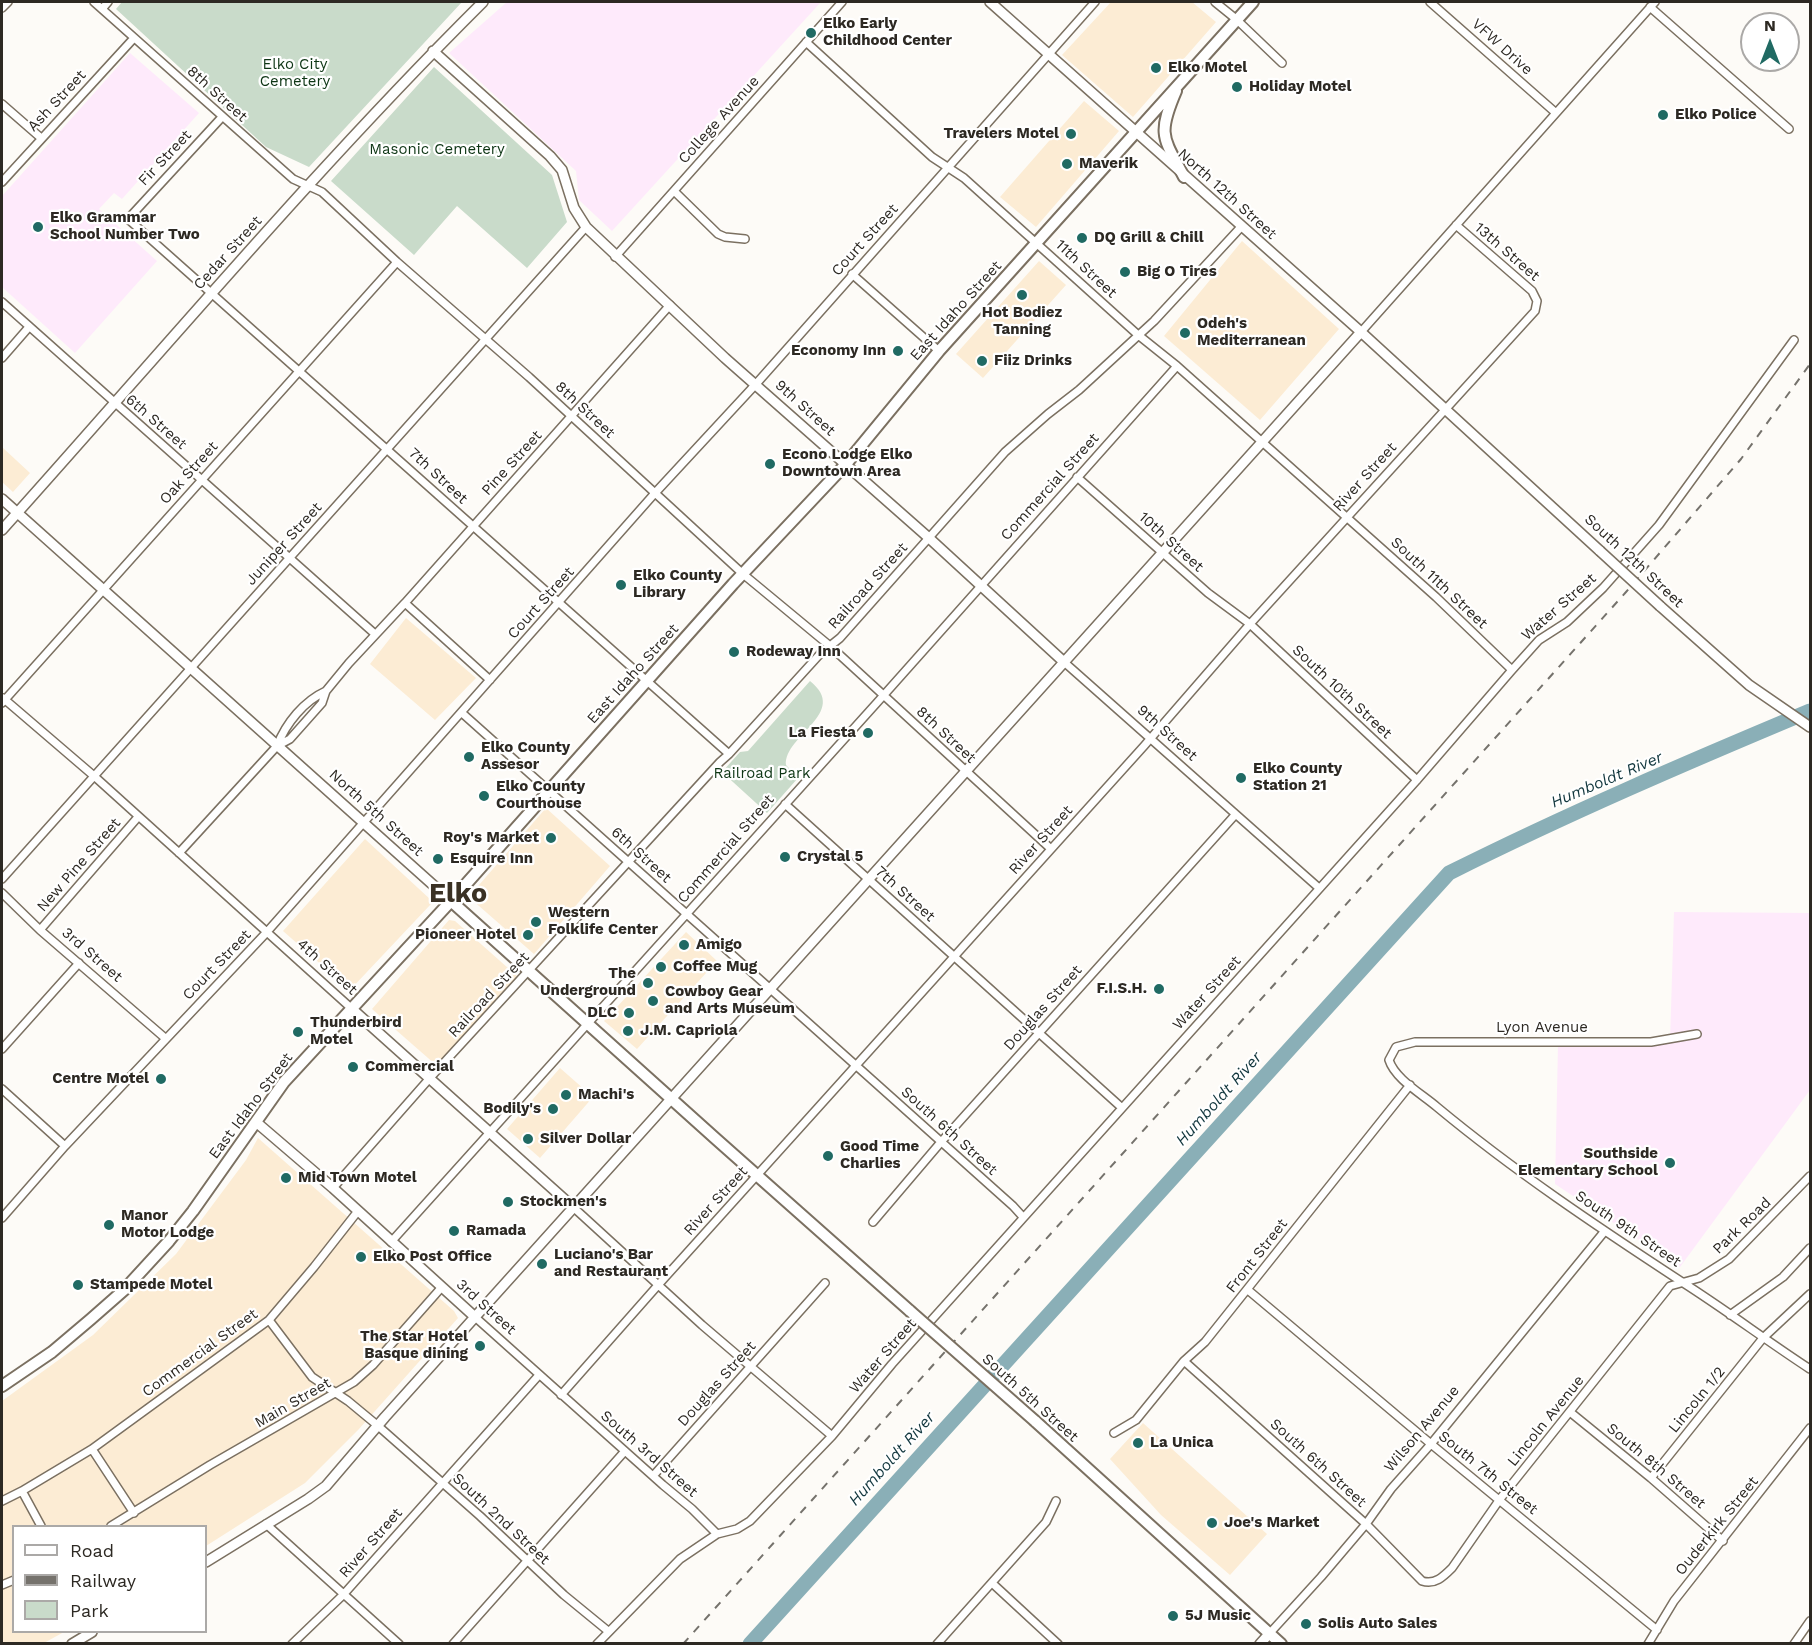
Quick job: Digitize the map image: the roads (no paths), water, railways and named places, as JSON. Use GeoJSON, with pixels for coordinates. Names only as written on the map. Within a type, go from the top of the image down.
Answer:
{"type":"FeatureCollection","features":[{"type":"Feature","properties":{"kind":"main road","name":"East Idaho Street"},"geometry":{"type":"LineString","coordinates":[[2,1386],[36,1364],[91,1319],[124,1290],[148,1264],[193,1211],[284,1082],[452,901],[646,681],[846,464],[939,351],[1253,2]]}},
{"type":"Feature","properties":{"kind":"main road"},"geometry":{"type":"LineString","coordinates":[[1179,83],[1165,115],[1163,128],[1166,143],[1184,177]]}},
{"type":"Feature","properties":{"kind":"main road","name":"North 5th Street"},"geometry":{"type":"LineString","coordinates":[[452,901],[756,1175]]}},
{"type":"Feature","properties":{"kind":"main road","name":"South 5th Street"},"geometry":{"type":"LineString","coordinates":[[756,1175],[1035,1421],[1281,1644]]}},
{"type":"Feature","properties":{"kind":"street"},"geometry":{"type":"LineString","coordinates":[[2,8],[8,2]]}},
{"type":"Feature","properties":{"kind":"street","name":"8th Street"},"geometry":{"type":"LineString","coordinates":[[94,2],[293,179],[322,192],[397,262],[573,416],[743,574],[830,646],[1051,849]]}},
{"type":"Feature","properties":{"kind":"street"},"geometry":{"type":"LineString","coordinates":[[102,9],[108,2]]}},
{"type":"Feature","properties":{"kind":"street","name":"Cedar Street"},"geometry":{"type":"LineString","coordinates":[[2,530],[308,187],[433,51],[483,2]]}},
{"type":"Feature","properties":{"kind":"street","name":"College Avenue"},"geometry":{"type":"LineString","coordinates":[[615,256],[842,2]]}},
{"type":"Feature","properties":{"kind":"street","name":"North 12th Street"},"geometry":{"type":"LineString","coordinates":[[990,2],[1136,131],[1184,177],[1361,332],[1444,409]]}},
{"type":"Feature","properties":{"kind":"street","name":"Court Street"},"geometry":{"type":"LineString","coordinates":[[2,1218],[165,1038],[266,933],[655,493],[756,384],[1095,2]]}},
{"type":"Feature","properties":{"kind":"street"},"geometry":{"type":"LineString","coordinates":[[1215,2],[1282,63]]}},
{"type":"Feature","properties":{"kind":"street","name":"VFW Drive"},"geometry":{"type":"LineString","coordinates":[[1430,2],[1556,113]]}},
{"type":"Feature","properties":{"kind":"street"},"geometry":{"type":"LineString","coordinates":[[207,1561],[326,1486],[377,1425],[1361,332],[1652,4],[1789,129]]}},
{"type":"Feature","properties":{"kind":"street","name":"Ash Street"},"geometry":{"type":"LineString","coordinates":[[2,182],[134,38]]}},
{"type":"Feature","properties":{"kind":"street","name":"11th Street"},"geometry":{"type":"LineString","coordinates":[[806,42],[932,157],[964,178],[1137,334],[1347,518]]}},
{"type":"Feature","properties":{"kind":"street","name":"9th Street"},"geometry":{"type":"LineString","coordinates":[[433,51],[550,156],[562,170],[574,208],[586,227],[615,256],[1064,662],[1319,888]]}},
{"type":"Feature","properties":{"kind":"street"},"geometry":{"type":"LineString","coordinates":[[2,104],[41,138]]}},
{"type":"Feature","properties":{"kind":"street","name":"Fir Street"},"geometry":{"type":"LineString","coordinates":[[128,219],[222,117]]}},
{"type":"Feature","properties":{"kind":"street"},"geometry":{"type":"LineString","coordinates":[[674,191],[718,234],[745,239]]}},
{"type":"Feature","properties":{"kind":"street","name":"7th Street"},"geometry":{"type":"LineString","coordinates":[[128,219],[388,448],[729,754]]}},
{"type":"Feature","properties":{"kind":"street","name":"13th Street"},"geometry":{"type":"LineString","coordinates":[[1456,225],[1532,291],[1537,301]]}},
{"type":"Feature","properties":{"kind":"street","name":"Juniper Street"},"geometry":{"type":"LineString","coordinates":[[2,879],[586,227]]}},
{"type":"Feature","properties":{"kind":"street","name":"Railroad Street"},"geometry":{"type":"LineString","coordinates":[[333,1188],[429,1079],[713,769],[820,654],[840,638],[1005,452],[1079,390],[1137,334],[1154,321],[1241,227]]}},
{"type":"Feature","properties":{"kind":"street","name":"Oak Street"},"geometry":{"type":"LineString","coordinates":[[3,700],[397,262]]}},
{"type":"Feature","properties":{"kind":"street"},"geometry":{"type":"LineString","coordinates":[[852,274],[939,351]]}},
{"type":"Feature","properties":{"kind":"street","name":"River Street"},"geometry":{"type":"LineString","coordinates":[[561,1395],[756,1175],[1151,738],[1250,624],[1535,311],[1537,301]]}},
{"type":"Feature","properties":{"kind":"street","name":"6th Street"},"geometry":{"type":"LineString","coordinates":[[2,302],[375,634]]}},
{"type":"Feature","properties":{"kind":"street","name":"Pine Street"},"geometry":{"type":"LineString","coordinates":[[179,853],[278,746],[290,739],[310,717],[322,703],[326,691],[375,634],[573,416],[670,305]]}},
{"type":"Feature","properties":{"kind":"street"},"geometry":{"type":"LineString","coordinates":[[2,358],[29,327]]}},
{"type":"Feature","properties":{"kind":"street","name":"Water Street"},"geometry":{"type":"LineString","coordinates":[[597,1644],[680,1559],[717,1534],[736,1529],[750,1521],[832,1436],[892,1364],[1417,780],[1539,640],[1567,622],[1603,588],[1659,525],[1794,340]]}},
{"type":"Feature","properties":{"kind":"street","name":"Commercial Street"},"geometry":{"type":"LineString","coordinates":[[391,1242],[883,696],[1176,366]]}},
{"type":"Feature","properties":{"kind":"street","name":"South 12th Street"},"geometry":{"type":"LineString","coordinates":[[1444,409],[1749,685],[1810,727]]}},
{"type":"Feature","properties":{"kind":"street","name":"10th Street"},"geometry":{"type":"LineString","coordinates":[[1077,477],[1208,593],[1250,624]]}},
{"type":"Feature","properties":{"kind":"street","name":"North 5th Street"},"geometry":{"type":"LineString","coordinates":[[2,499],[452,901]]}},
{"type":"Feature","properties":{"kind":"street","name":"South 11th Street"},"geometry":{"type":"LineString","coordinates":[[1347,518],[1436,597],[1512,670]]}},
{"type":"Feature","properties":{"kind":"street"},"geometry":{"type":"LineString","coordinates":[[405,603],[490,680]]}},
{"type":"Feature","properties":{"kind":"street","name":"South 10th Street"},"geometry":{"type":"LineString","coordinates":[[1250,624],[1417,780]]}},
{"type":"Feature","properties":{"kind":"street","name":"Pine Street"},"geometry":{"type":"LineString","coordinates":[[278,746],[284,728],[314,697],[326,691]]}},
{"type":"Feature","properties":{"kind":"street","name":"4th Street"},"geometry":{"type":"LineString","coordinates":[[3,700],[94,776],[750,1368],[832,1436]]}},
{"type":"Feature","properties":{"kind":"street","name":"6th Street"},"geometry":{"type":"LineString","coordinates":[[462,713],[855,1066]]}},
{"type":"Feature","properties":{"kind":"street","name":"7th Street"},"geometry":{"type":"LineString","coordinates":[[785,804],[954,956]]}},
{"type":"Feature","properties":{"kind":"street","name":"Douglas Street"},"geometry":{"type":"LineString","coordinates":[[873,1222],[941,1142],[1235,815]]}},
{"type":"Feature","properties":{"kind":"street","name":"New Pine Street"},"geometry":{"type":"LineString","coordinates":[[40,930],[138,817]]}},
{"type":"Feature","properties":{"kind":"street","name":"3rd Street"},"geometry":{"type":"LineString","coordinates":[[2,893],[40,930],[165,1038]]}},
{"type":"Feature","properties":{"kind":"street"},"geometry":{"type":"LineString","coordinates":[[954,956],[1121,1107]]}},
{"type":"Feature","properties":{"kind":"street"},"geometry":{"type":"LineString","coordinates":[[2,1049],[78,963]]}},
{"type":"Feature","properties":{"kind":"street","name":"Lyon Avenue"},"geometry":{"type":"LineString","coordinates":[[1391,1054],[1400,1045],[1415,1041],[1652,1042],[1697,1034]]}},
{"type":"Feature","properties":{"kind":"street","name":"South 9th Street"},"geometry":{"type":"LineString","coordinates":[[1391,1054],[1389,1060],[1392,1069],[1463,1128],[1604,1232],[1684,1283],[1810,1369]]}},
{"type":"Feature","properties":{"kind":"street","name":"South 6th Street"},"geometry":{"type":"LineString","coordinates":[[855,1066],[1023,1217]]}},
{"type":"Feature","properties":{"kind":"street","name":"Front Street"},"geometry":{"type":"LineString","coordinates":[[1114,1433],[1136,1419],[1184,1360],[1205,1342],[1410,1084]]}},
{"type":"Feature","properties":{"kind":"street"},"geometry":{"type":"LineString","coordinates":[[2,1089],[65,1146]]}},
{"type":"Feature","properties":{"kind":"street","name":"3rd Street"},"geometry":{"type":"LineString","coordinates":[[256,1122],[333,1188],[561,1395]]}},
{"type":"Feature","properties":{"kind":"street","name":"Park Road"},"geometry":{"type":"LineString","coordinates":[[1684,1283],[1699,1278],[1729,1259],[1810,1176]]}},
{"type":"Feature","properties":{"kind":"street","name":"Commercial Street"},"geometry":{"type":"LineString","coordinates":[[2,1501],[92,1449],[269,1320],[358,1211]]}},
{"type":"Feature","properties":{"kind":"street","name":"Wilson Avenue"},"geometry":{"type":"LineString","coordinates":[[1260,1644],[1321,1577],[1604,1232]]}},
{"type":"Feature","properties":{"kind":"street"},"geometry":{"type":"LineString","coordinates":[[1730,1315],[1784,1277],[1810,1248]]}},
{"type":"Feature","properties":{"kind":"street","name":"Douglas Street"},"geometry":{"type":"LineString","coordinates":[[653,1476],[825,1283]]}},
{"type":"Feature","properties":{"kind":"street","name":"Lincoln Avenue"},"geometry":{"type":"LineString","coordinates":[[1433,1581],[1452,1568],[1500,1499],[1670,1286],[1684,1283]]}},
{"type":"Feature","properties":{"kind":"street","name":"Main Street"},"geometry":{"type":"LineString","coordinates":[[114,1525],[201,1470],[337,1394],[354,1382],[373,1365],[441,1288]]}},
{"type":"Feature","properties":{"kind":"street","name":"South 7th Street"},"geometry":{"type":"LineString","coordinates":[[1248,1290],[1657,1630]]}},
{"type":"Feature","properties":{"kind":"street","name":"Lincoln 1/2"},"geometry":{"type":"LineString","coordinates":[[1651,1478],[1763,1338],[1810,1294]]}},
{"type":"Feature","properties":{"kind":"street","name":"South 2nd Street"},"geometry":{"type":"LineString","coordinates":[[269,1320],[312,1377],[377,1425],[564,1595],[608,1631]]}},
{"type":"Feature","properties":{"kind":"street","name":"South 6th Street"},"geometry":{"type":"LineString","coordinates":[[1184,1360],[1365,1524],[1422,1581],[1433,1581]]}},
{"type":"Feature","properties":{"kind":"street","name":"River Street"},"geometry":{"type":"LineString","coordinates":[[292,1644],[343,1595],[539,1375]]}},
{"type":"Feature","properties":{"kind":"street","name":"South 3rd Street"},"geometry":{"type":"LineString","coordinates":[[561,1395],[692,1509],[717,1534]]}},
{"type":"Feature","properties":{"kind":"street","name":"South 8th Street"},"geometry":{"type":"LineString","coordinates":[[1570,1412],[1723,1541]]}},
{"type":"Feature","properties":{"kind":"street","name":"Ouderkirk Street"},"geometry":{"type":"LineString","coordinates":[[1648,1644],[1674,1601],[1810,1428]]}},
{"type":"Feature","properties":{"kind":"street"},"geometry":{"type":"LineString","coordinates":[[92,1449],[134,1513]]}},
{"type":"Feature","properties":{"kind":"street"},"geometry":{"type":"LineString","coordinates":[[453,1644],[625,1451]]}},
{"type":"Feature","properties":{"kind":"street"},"geometry":{"type":"LineString","coordinates":[[22,1491],[40,1525]]}},
{"type":"Feature","properties":{"kind":"street"},"geometry":{"type":"LineString","coordinates":[[937,1644],[1046,1522],[1056,1501]]}},
{"type":"Feature","properties":{"kind":"street"},"geometry":{"type":"LineString","coordinates":[[266,1524],[399,1644]]}},
{"type":"Feature","properties":{"kind":"street"},"geometry":{"type":"LineString","coordinates":[[992,1583],[1058,1644]]}},
{"type":"Feature","properties":{"kind":"street"},"geometry":{"type":"LineString","coordinates":[[1794,1644],[1810,1621]]}},
{"type":"Feature","properties":{"kind":"street"},"geometry":{"type":"LineString","coordinates":[[72,1644],[90,1633]]}},
{"type":"Feature","properties":{"kind":"waterway","name":"Humboldt River"},"geometry":{"type":"LineString","coordinates":[[750,1644],[1449,873],[1628,789],[1810,711]]}},
{"type":"Feature","properties":{"kind":"railway"},"geometry":{"type":"LineString","coordinates":[[683,1644],[1626,592],[1741,459],[1810,364]]}},
{"type":"Feature","properties":{"kind":"place","name":"Elko Early Childhood Center"},"geometry":{"type":"Point","coordinates":[811,33]}},
{"type":"Feature","properties":{"kind":"place","name":"Elko Motel"},"geometry":{"type":"Point","coordinates":[1156,68]}},
{"type":"Feature","properties":{"kind":"place","name":"Holiday Motel"},"geometry":{"type":"Point","coordinates":[1237,87]}},
{"type":"Feature","properties":{"kind":"place","name":"Elko Police"},"geometry":{"type":"Point","coordinates":[1663,115]}},
{"type":"Feature","properties":{"kind":"place","name":"Travelers Motel"},"geometry":{"type":"Point","coordinates":[1071,134]}},
{"type":"Feature","properties":{"kind":"place","name":"Maverik"},"geometry":{"type":"Point","coordinates":[1067,164]}},
{"type":"Feature","properties":{"kind":"place","name":"Elko Grammar School Number Two"},"geometry":{"type":"Point","coordinates":[38,227]}},
{"type":"Feature","properties":{"kind":"place","name":"DQ Grill & Chill"},"geometry":{"type":"Point","coordinates":[1082,238]}},
{"type":"Feature","properties":{"kind":"place","name":"Big O Tires"},"geometry":{"type":"Point","coordinates":[1125,272]}},
{"type":"Feature","properties":{"kind":"place","name":"Hot Bodiez Tanning"},"geometry":{"type":"Point","coordinates":[1022,295]}},
{"type":"Feature","properties":{"kind":"place","name":"Odeh's Mediterranean"},"geometry":{"type":"Point","coordinates":[1185,333]}},
{"type":"Feature","properties":{"kind":"place","name":"Economy Inn"},"geometry":{"type":"Point","coordinates":[898,351]}},
{"type":"Feature","properties":{"kind":"place","name":"Fiiz Drinks"},"geometry":{"type":"Point","coordinates":[982,361]}},
{"type":"Feature","properties":{"kind":"place","name":"Econo Lodge Elko Downtown Area"},"geometry":{"type":"Point","coordinates":[770,464]}},
{"type":"Feature","properties":{"kind":"place","name":"Elko County Library"},"geometry":{"type":"Point","coordinates":[621,585]}},
{"type":"Feature","properties":{"kind":"place","name":"Rodeway Inn"},"geometry":{"type":"Point","coordinates":[734,652]}},
{"type":"Feature","properties":{"kind":"place","name":"La Fiesta"},"geometry":{"type":"Point","coordinates":[868,733]}},
{"type":"Feature","properties":{"kind":"place","name":"Elko County Assesor"},"geometry":{"type":"Point","coordinates":[469,757]}},
{"type":"Feature","properties":{"kind":"place","name":"Elko County Station 21"},"geometry":{"type":"Point","coordinates":[1241,778]}},
{"type":"Feature","properties":{"kind":"place","name":"Elko County Courthouse"},"geometry":{"type":"Point","coordinates":[484,796]}},
{"type":"Feature","properties":{"kind":"place","name":"Roy's Market"},"geometry":{"type":"Point","coordinates":[551,838]}},
{"type":"Feature","properties":{"kind":"place","name":"Crystal 5"},"geometry":{"type":"Point","coordinates":[785,857]}},
{"type":"Feature","properties":{"kind":"place","name":"Esquire Inn"},"geometry":{"type":"Point","coordinates":[438,859]}},
{"type":"Feature","properties":{"kind":"place","name":"Western Folklife Center"},"geometry":{"type":"Point","coordinates":[536,922]}},
{"type":"Feature","properties":{"kind":"place","name":"Pioneer Hotel"},"geometry":{"type":"Point","coordinates":[528,935]}},
{"type":"Feature","properties":{"kind":"place","name":"Amigo"},"geometry":{"type":"Point","coordinates":[684,945]}},
{"type":"Feature","properties":{"kind":"place","name":"Coffee Mug"},"geometry":{"type":"Point","coordinates":[661,967]}},
{"type":"Feature","properties":{"kind":"place","name":"The Underground"},"geometry":{"type":"Point","coordinates":[648,983]}},
{"type":"Feature","properties":{"kind":"place","name":"F.I.S.H."},"geometry":{"type":"Point","coordinates":[1159,989]}},
{"type":"Feature","properties":{"kind":"place","name":"Cowboy Gear and Arts Museum"},"geometry":{"type":"Point","coordinates":[653,1001]}},
{"type":"Feature","properties":{"kind":"place","name":"DLC"},"geometry":{"type":"Point","coordinates":[629,1013]}},
{"type":"Feature","properties":{"kind":"place","name":"J.M. Capriola"},"geometry":{"type":"Point","coordinates":[628,1031]}},
{"type":"Feature","properties":{"kind":"place","name":"Thunderbird Motel"},"geometry":{"type":"Point","coordinates":[298,1032]}},
{"type":"Feature","properties":{"kind":"place","name":"Commercial"},"geometry":{"type":"Point","coordinates":[353,1067]}},
{"type":"Feature","properties":{"kind":"place","name":"Centre Motel"},"geometry":{"type":"Point","coordinates":[161,1079]}},
{"type":"Feature","properties":{"kind":"place","name":"Machi's"},"geometry":{"type":"Point","coordinates":[566,1095]}},
{"type":"Feature","properties":{"kind":"place","name":"Bodily's"},"geometry":{"type":"Point","coordinates":[553,1109]}},
{"type":"Feature","properties":{"kind":"place","name":"Silver Dollar"},"geometry":{"type":"Point","coordinates":[528,1139]}},
{"type":"Feature","properties":{"kind":"place","name":"Good Time Charlies"},"geometry":{"type":"Point","coordinates":[828,1156]}},
{"type":"Feature","properties":{"kind":"place","name":"Southside Elementary School"},"geometry":{"type":"Point","coordinates":[1670,1163]}},
{"type":"Feature","properties":{"kind":"place","name":"Mid Town Motel"},"geometry":{"type":"Point","coordinates":[286,1178]}},
{"type":"Feature","properties":{"kind":"place","name":"Stockmen's"},"geometry":{"type":"Point","coordinates":[508,1202]}},
{"type":"Feature","properties":{"kind":"place","name":"Manor Motor Lodge"},"geometry":{"type":"Point","coordinates":[109,1225]}},
{"type":"Feature","properties":{"kind":"place","name":"Ramada"},"geometry":{"type":"Point","coordinates":[454,1231]}},
{"type":"Feature","properties":{"kind":"place","name":"Elko Post Office"},"geometry":{"type":"Point","coordinates":[361,1257]}},
{"type":"Feature","properties":{"kind":"place","name":"Luciano's Bar and Restaurant"},"geometry":{"type":"Point","coordinates":[542,1264]}},
{"type":"Feature","properties":{"kind":"place","name":"Stampede Motel"},"geometry":{"type":"Point","coordinates":[78,1285]}},
{"type":"Feature","properties":{"kind":"place","name":"The Star Hotel Basque dining"},"geometry":{"type":"Point","coordinates":[480,1346]}},
{"type":"Feature","properties":{"kind":"place","name":"La Unica"},"geometry":{"type":"Point","coordinates":[1138,1443]}},
{"type":"Feature","properties":{"kind":"place","name":"Joe's Market"},"geometry":{"type":"Point","coordinates":[1212,1523]}},
{"type":"Feature","properties":{"kind":"place","name":"5J Music"},"geometry":{"type":"Point","coordinates":[1173,1616]}},
{"type":"Feature","properties":{"kind":"place","name":"Solis Auto Sales"},"geometry":{"type":"Point","coordinates":[1306,1624]}},
{"type":"Feature","properties":{"kind":"district","name":"Elko"},"geometry":{"type":"Point","coordinates":[458,894]}},
{"type":"Feature","properties":{"kind":"park label","name":"Elko City Cemetery"},"geometry":{"type":"Point","coordinates":[295,74]}},
{"type":"Feature","properties":{"kind":"park label","name":"Masonic Cemetery"},"geometry":{"type":"Point","coordinates":[437,150]}},
{"type":"Feature","properties":{"kind":"park label","name":"Railroad Park"},"geometry":{"type":"Point","coordinates":[762,774]}}]}
